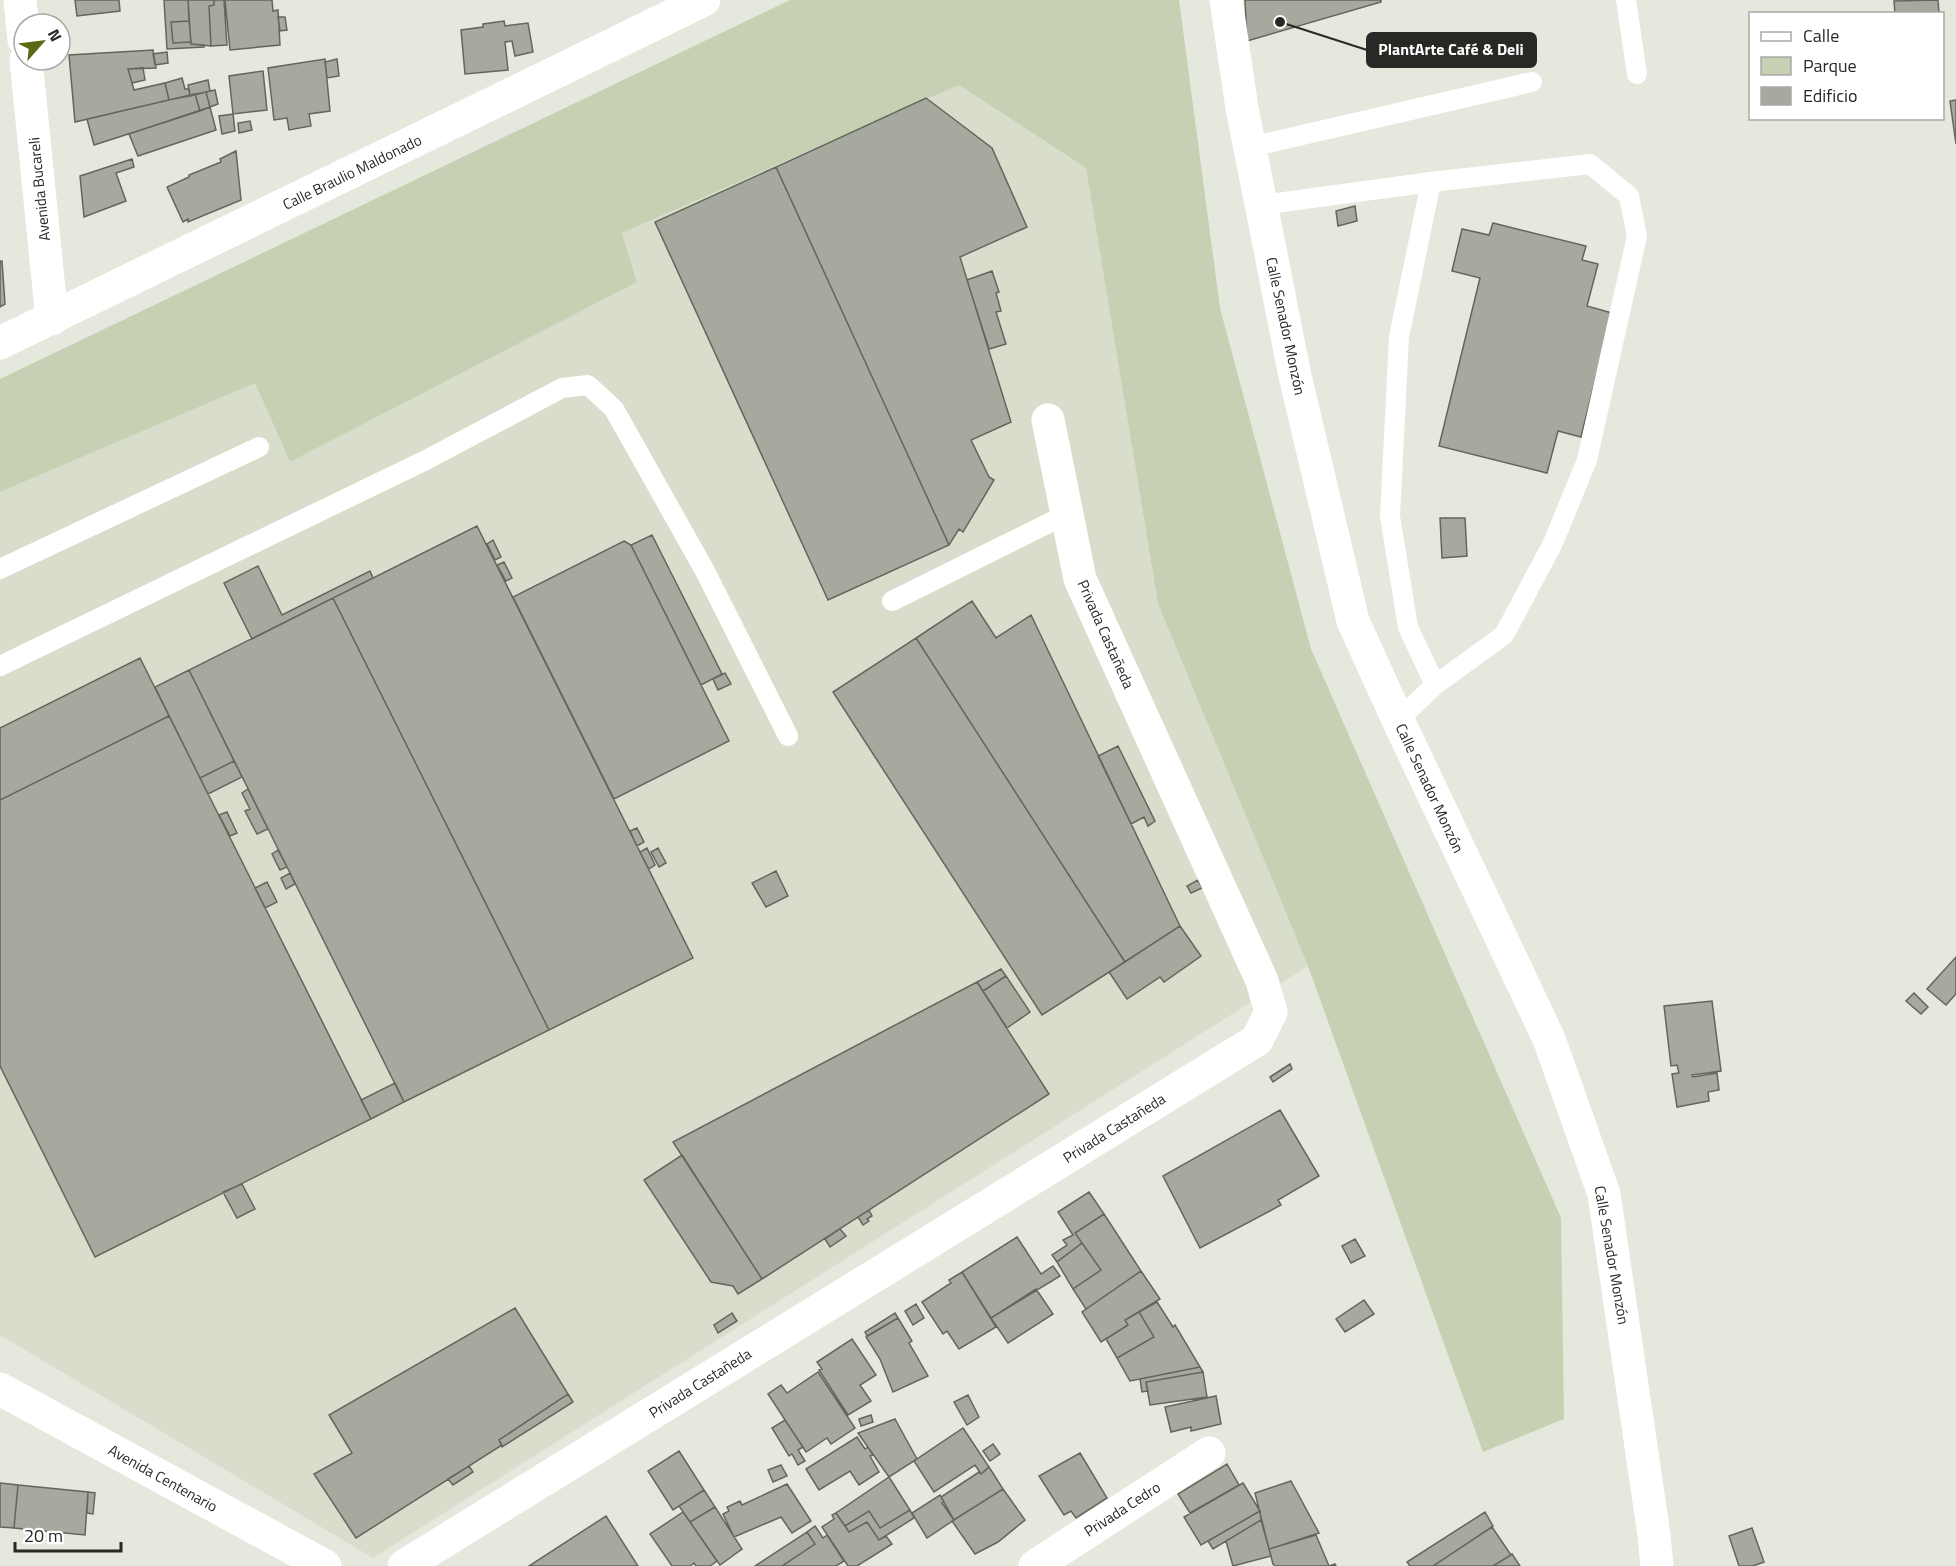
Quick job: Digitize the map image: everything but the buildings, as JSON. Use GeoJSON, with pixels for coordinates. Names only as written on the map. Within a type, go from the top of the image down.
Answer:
{"type":"FeatureCollection","features":[{"type":"Feature","properties":{"kind":"street","name":"Calle Braulio Maldonado"},"geometry":{"type":"LineString","coordinates":[[0,343],[704,0]]}},
{"type":"Feature","properties":{"kind":"street","name":"Calle Senador Monzón"},"geometry":{"type":"LineString","coordinates":[[1226,0],[1250,147],[1296,376],[1353,621],[1549,1039],[1604,1194],[1657,1566]]}},
{"type":"Feature","properties":{"kind":"street","name":"Avenida Bucareli"},"geometry":{"type":"LineString","coordinates":[[27,72],[52,318]]}},
{"type":"Feature","properties":{"kind":"street","name":"Privada Castañeda"},"geometry":{"type":"LineString","coordinates":[[404,1566],[1257,1040],[1271,1012],[1262,981],[1080,579],[1048,420]]}},
{"type":"Feature","properties":{"kind":"street","name":"Avenida Centenario"},"geometry":{"type":"LineString","coordinates":[[0,1389],[325,1566]]}},
{"type":"Feature","properties":{"kind":"street","name":"Privada Cedro"},"geometry":{"type":"LineString","coordinates":[[1035,1566],[1209,1453]]}},
{"type":"Feature","properties":{"kind":"lane"},"geometry":{"type":"LineString","coordinates":[[1626,0],[1637,74]]}},
{"type":"Feature","properties":{"kind":"lane"},"geometry":{"type":"LineString","coordinates":[[1250,147],[1532,82]]}},
{"type":"Feature","properties":{"kind":"lane"},"geometry":{"type":"LineString","coordinates":[[1262,204],[1590,164],[1629,196],[1637,236],[1587,460],[1553,543],[1504,635],[1435,685],[1398,720]]}},
{"type":"Feature","properties":{"kind":"lane"},"geometry":{"type":"LineString","coordinates":[[1431,182],[1399,337],[1390,516],[1408,627],[1435,685]]}},
{"type":"Feature","properties":{"kind":"lane"},"geometry":{"type":"LineString","coordinates":[[0,666],[426,460],[562,388],[588,385],[614,409],[705,571],[788,736]]}},
{"type":"Feature","properties":{"kind":"lane"},"geometry":{"type":"LineString","coordinates":[[0,569],[259,447]]}},
{"type":"Feature","properties":{"kind":"lane"},"geometry":{"type":"LineString","coordinates":[[892,601],[1067,514]]}},
{"type":"Feature","properties":{"kind":"shaded area"},"geometry":{"type":"Polygon","coordinates":[[[959,85],[1086,168],[1158,604],[1308,966],[373,1558],[0,1335],[0,492],[255,383],[290,462],[637,282],[622,233],[959,85]]]}},
{"type":"Feature","properties":{"kind":"green space"},"geometry":{"type":"Polygon","coordinates":[[[790,0],[1179,0],[1220,308],[1311,649],[1561,1218],[1564,1419],[1483,1452],[1308,966],[1158,604],[1086,168],[959,85],[622,233],[637,282],[290,462],[255,383],[0,492],[0,379],[790,0]]]}},
{"type":"Feature","properties":{"kind":"place","name":"PlantArte Café & Deli"},"geometry":{"type":"Point","coordinates":[1280,22]}}]}
